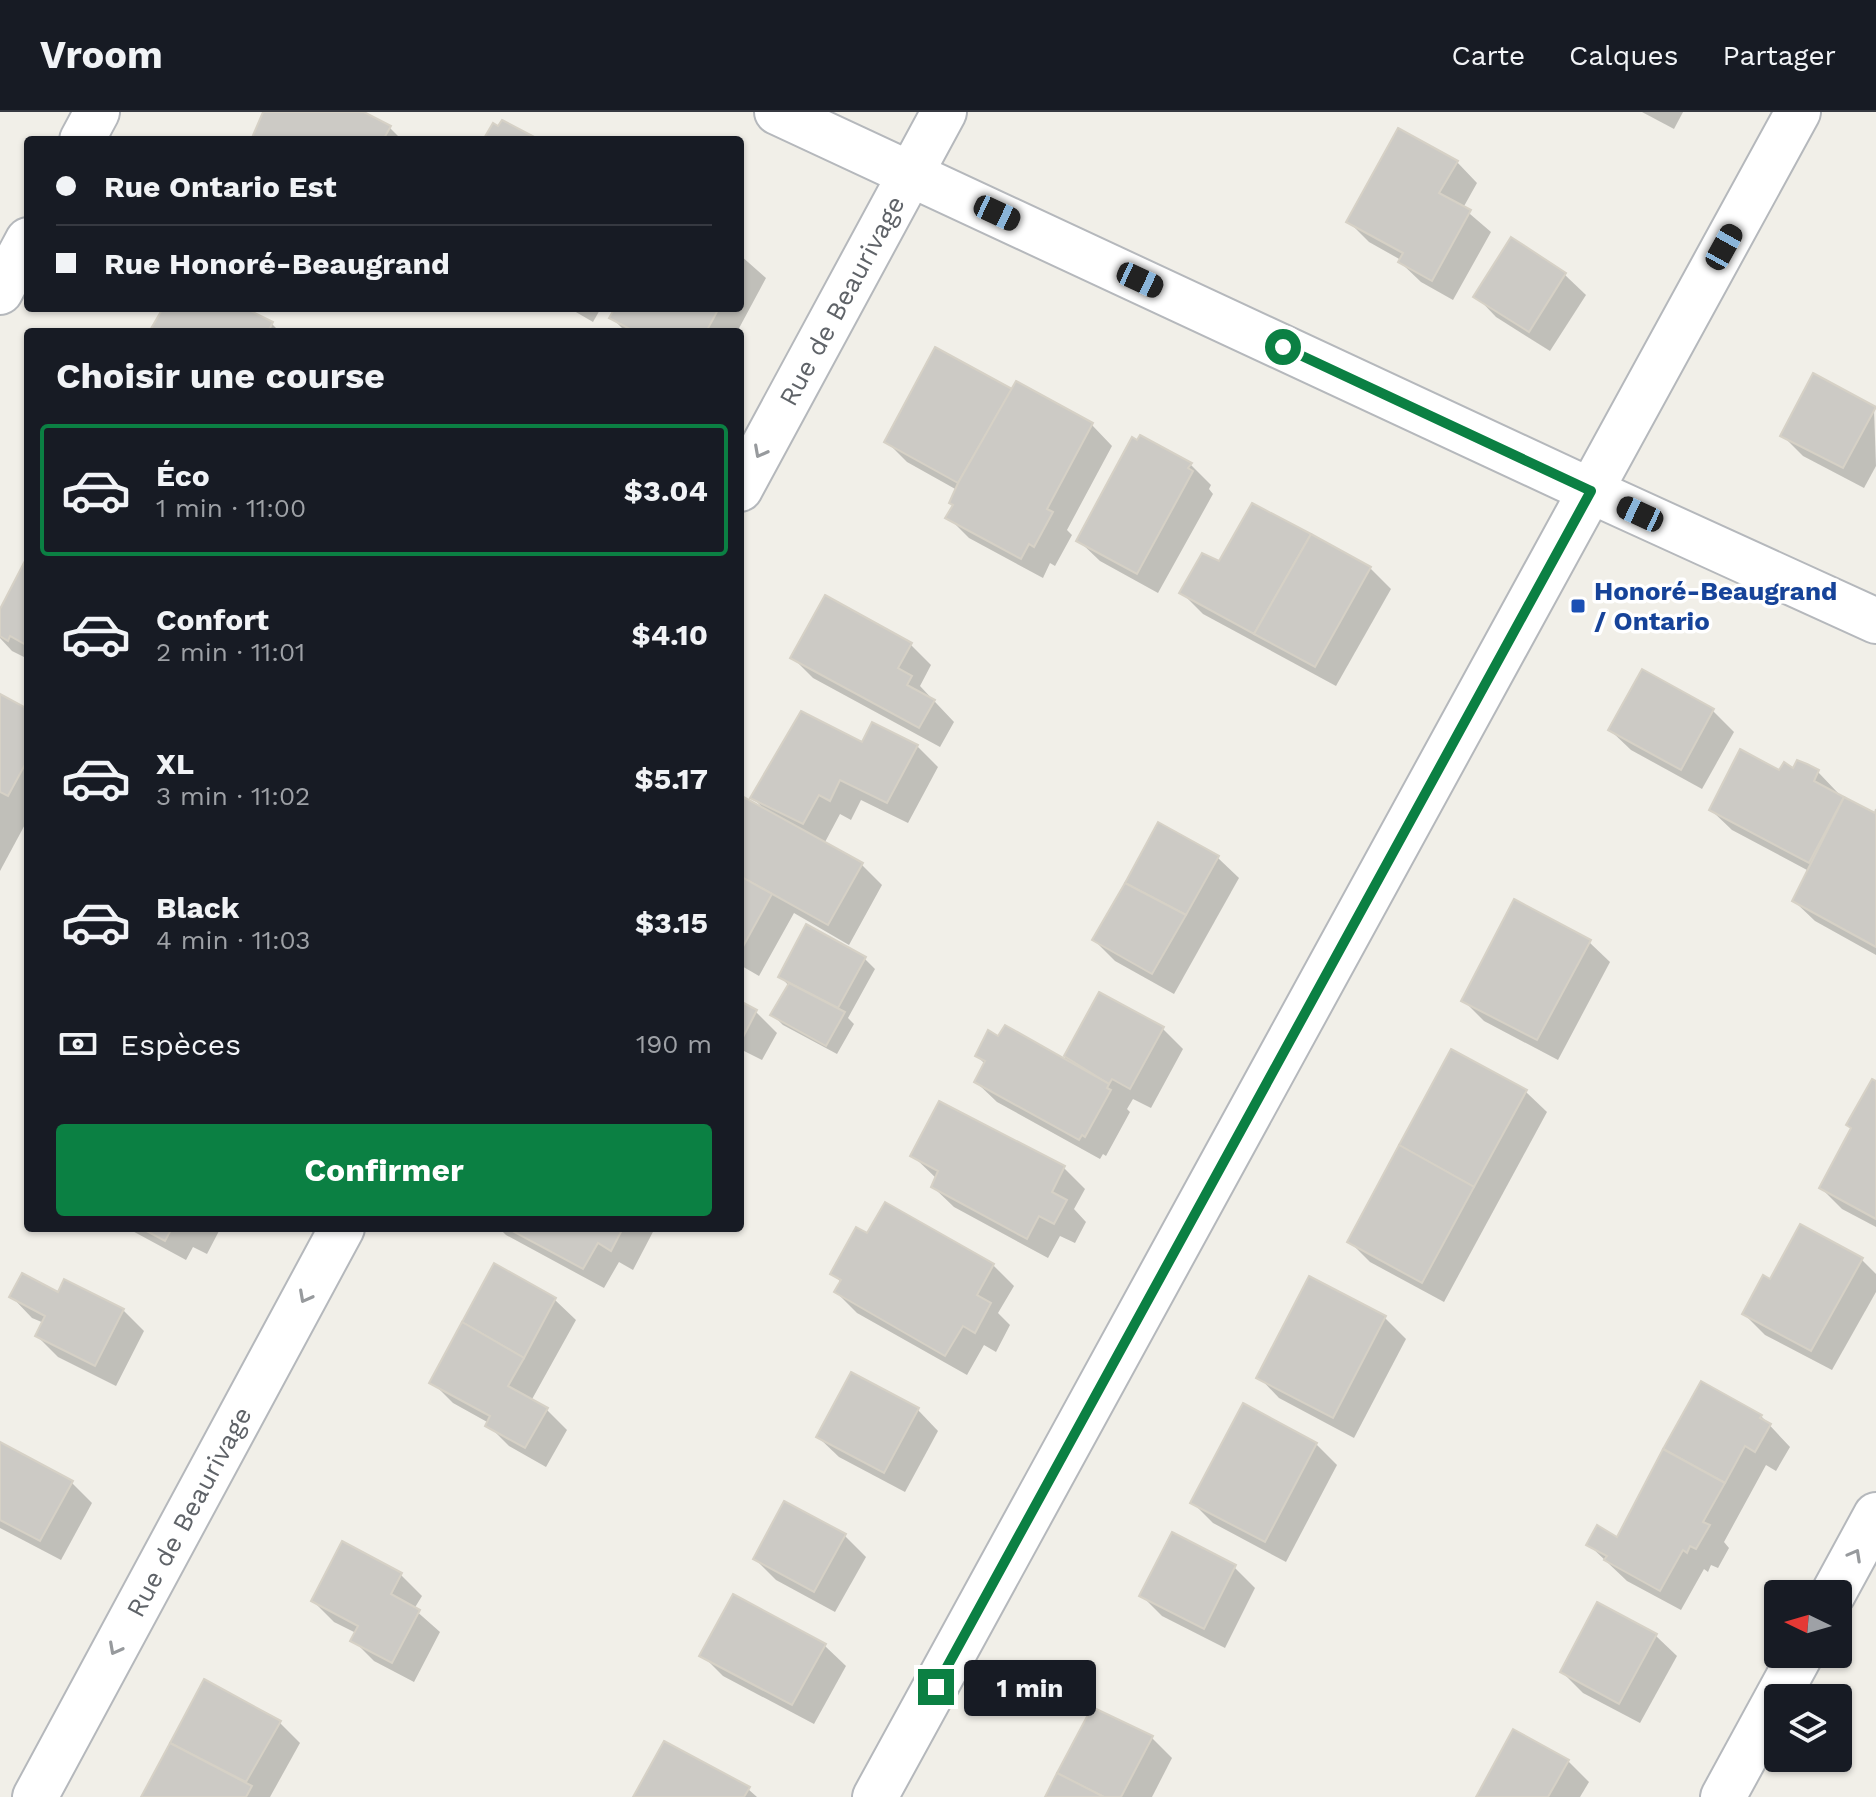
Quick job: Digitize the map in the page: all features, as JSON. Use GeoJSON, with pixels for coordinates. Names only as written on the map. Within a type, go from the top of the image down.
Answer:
{"type":"FeatureCollection","features":[{"type":"Feature","properties":{"kind":"street"},"geometry":{"type":"LineString","coordinates":[[84,136],[97,112]]}},
{"type":"Feature","properties":{"kind":"street"},"geometry":{"type":"LineString","coordinates":[[777,112],[1876,621]]}},
{"type":"Feature","properties":{"kind":"street","name":"Rue de Beaurivage"},"geometry":{"type":"LineString","coordinates":[[744,482],[944,112]]}},
{"type":"Feature","properties":{"kind":"street"},"geometry":{"type":"LineString","coordinates":[[875,1797],[1798,112]]}},
{"type":"Feature","properties":{"kind":"street"},"geometry":{"type":"LineString","coordinates":[[0,292],[24,247]]}},
{"type":"Feature","properties":{"kind":"street","name":"Rue de Beaurivage"},"geometry":{"type":"LineString","coordinates":[[35,1797],[340,1232]]}},
{"type":"Feature","properties":{"kind":"street"},"geometry":{"type":"LineString","coordinates":[[1841,1580],[1876,1515]]}},
{"type":"Feature","properties":{"kind":"street"},"geometry":{"type":"LineString","coordinates":[[1723,1797],[1793,1668]]}},
{"type":"Feature","properties":{"kind":"building"},"geometry":{"type":"Polygon","coordinates":[[[263,112],[364,112],[391,126],[385,136],[253,136],[263,112]]]}},
{"type":"Feature","properties":{"kind":"building"},"geometry":{"type":"Polygon","coordinates":[[[502,120],[532,136],[485,136],[493,123],[498,126],[502,120]]]}},
{"type":"Feature","properties":{"kind":"building"},"geometry":{"type":"Polygon","coordinates":[[[1398,128],[1458,161],[1439,193],[1471,210],[1432,281],[1398,262],[1403,253],[1346,222],[1398,128]]]}},
{"type":"Feature","properties":{"kind":"building"},"geometry":{"type":"Polygon","coordinates":[[[1511,237],[1566,273],[1529,332],[1473,297],[1511,237]]]}},
{"type":"Feature","properties":{"kind":"building"},"geometry":{"type":"Polygon","coordinates":[[[161,312],[253,312],[273,322],[270,328],[151,328],[161,312]]]}},
{"type":"Feature","properties":{"kind":"building"},"geometry":{"type":"Polygon","coordinates":[[[613,312],[717,312],[708,328],[628,328],[609,318],[613,312]]]}},
{"type":"Feature","properties":{"kind":"building"},"geometry":{"type":"Polygon","coordinates":[[[935,347],[1012,389],[958,483],[884,442],[935,347]]]}},
{"type":"Feature","properties":{"kind":"building"},"geometry":{"type":"Polygon","coordinates":[[[1813,373],[1876,407],[1843,468],[1780,436],[1813,373]]]}},
{"type":"Feature","properties":{"kind":"building"},"geometry":{"type":"Polygon","coordinates":[[[1016,381],[1093,423],[1047,509],[1053,512],[1034,547],[1029,544],[1021,559],[945,518],[953,505],[949,503],[958,483],[1016,381]]]}},
{"type":"Feature","properties":{"kind":"building"},"geometry":{"type":"Polygon","coordinates":[[[1140,435],[1192,463],[1188,468],[1193,471],[1137,574],[1076,541],[1132,437],[1137,440],[1140,435]]]}},
{"type":"Feature","properties":{"kind":"building"},"geometry":{"type":"Polygon","coordinates":[[[1252,503],[1311,534],[1254,634],[1179,593],[1202,553],[1219,561],[1252,503]]]}},
{"type":"Feature","properties":{"kind":"building"},"geometry":{"type":"Polygon","coordinates":[[[1311,534],[1371,567],[1315,667],[1254,634],[1311,534]]]}},
{"type":"Feature","properties":{"kind":"building"},"geometry":{"type":"Polygon","coordinates":[[[24,563],[24,644],[10,636],[8,641],[0,636],[0,609],[24,563]]]}},
{"type":"Feature","properties":{"kind":"building"},"geometry":{"type":"Polygon","coordinates":[[[825,595],[912,643],[898,668],[912,676],[907,685],[935,700],[919,728],[790,658],[825,595]]]}},
{"type":"Feature","properties":{"kind":"building"},"geometry":{"type":"Polygon","coordinates":[[[1642,669],[1714,709],[1681,770],[1608,730],[1642,669]]]}},
{"type":"Feature","properties":{"kind":"building"},"geometry":{"type":"Polygon","coordinates":[[[0,694],[24,707],[24,766],[8,796],[0,792],[0,694]]]}},
{"type":"Feature","properties":{"kind":"building"},"geometry":{"type":"Polygon","coordinates":[[[801,711],[862,742],[872,722],[918,745],[887,803],[840,780],[830,801],[819,795],[803,824],[750,798],[801,711]]]}},
{"type":"Feature","properties":{"kind":"building"},"geometry":{"type":"Polygon","coordinates":[[[1740,749],[1779,770],[1784,762],[1793,768],[1797,760],[1807,764],[1819,770],[1814,781],[1844,797],[1809,863],[1709,810],[1740,749]]]}},
{"type":"Feature","properties":{"kind":"building"},"geometry":{"type":"Polygon","coordinates":[[[744,797],[863,863],[828,925],[744,878],[744,797]]]}},
{"type":"Feature","properties":{"kind":"building"},"geometry":{"type":"Polygon","coordinates":[[[1844,797],[1875,813],[1876,809],[1876,947],[1792,901],[1844,797]]]}},
{"type":"Feature","properties":{"kind":"building"},"geometry":{"type":"Polygon","coordinates":[[[1158,822],[1219,856],[1186,915],[1125,883],[1158,822]]]}},
{"type":"Feature","properties":{"kind":"building"},"geometry":{"type":"Polygon","coordinates":[[[744,878],[772,894],[744,945],[744,878]]]}},
{"type":"Feature","properties":{"kind":"building"},"geometry":{"type":"Polygon","coordinates":[[[1125,883],[1186,915],[1152,974],[1092,940],[1125,883]]]}},
{"type":"Feature","properties":{"kind":"building"},"geometry":{"type":"Polygon","coordinates":[[[1514,899],[1591,940],[1537,1040],[1461,1001],[1514,899]]]}},
{"type":"Feature","properties":{"kind":"building"},"geometry":{"type":"Polygon","coordinates":[[[806,924],[866,957],[838,1008],[778,977],[806,924]]]}},
{"type":"Feature","properties":{"kind":"building"},"geometry":{"type":"Polygon","coordinates":[[[789,983],[845,1012],[826,1046],[770,1015],[789,983]]]}},
{"type":"Feature","properties":{"kind":"building"},"geometry":{"type":"Polygon","coordinates":[[[1099,992],[1164,1027],[1130,1089],[1112,1079],[1109,1084],[1064,1056],[1099,992]]]}},
{"type":"Feature","properties":{"kind":"building"},"geometry":{"type":"Polygon","coordinates":[[[744,1003],[757,1010],[744,1035],[744,1003]]]}},
{"type":"Feature","properties":{"kind":"building"},"geometry":{"type":"Polygon","coordinates":[[[1005,1025],[1109,1084],[1107,1088],[1111,1090],[1085,1137],[1082,1135],[1079,1140],[974,1082],[985,1061],[975,1056],[988,1030],[998,1036],[1005,1025]]]}},
{"type":"Feature","properties":{"kind":"building"},"geometry":{"type":"Polygon","coordinates":[[[1451,1049],[1527,1090],[1474,1187],[1399,1145],[1451,1049]]]}},
{"type":"Feature","properties":{"kind":"building"},"geometry":{"type":"Polygon","coordinates":[[[1872,1079],[1876,1081],[1876,1219],[1819,1188],[1851,1128],[1846,1125],[1872,1079]]]}},
{"type":"Feature","properties":{"kind":"building"},"geometry":{"type":"Polygon","coordinates":[[[939,1101],[1065,1166],[1052,1192],[1067,1200],[1054,1224],[1039,1216],[1027,1239],[931,1187],[938,1171],[910,1156],[939,1101]]]}},
{"type":"Feature","properties":{"kind":"building"},"geometry":{"type":"Polygon","coordinates":[[[1399,1145],[1474,1187],[1422,1283],[1347,1242],[1399,1145]]]}},
{"type":"Feature","properties":{"kind":"building"},"geometry":{"type":"Polygon","coordinates":[[[885,1202],[994,1264],[977,1295],[991,1303],[975,1333],[963,1326],[945,1356],[834,1292],[841,1280],[830,1274],[856,1227],[867,1233],[885,1202]]]}},
{"type":"Feature","properties":{"kind":"building"},"geometry":{"type":"Polygon","coordinates":[[[1800,1224],[1863,1258],[1811,1351],[1742,1314],[1763,1275],[1770,1279],[1800,1224]]]}},
{"type":"Feature","properties":{"kind":"building"},"geometry":{"type":"Polygon","coordinates":[[[148,1232],[170,1232],[165,1241],[148,1232]]]}},
{"type":"Feature","properties":{"kind":"building"},"geometry":{"type":"Polygon","coordinates":[[[514,1232],[621,1232],[611,1251],[598,1243],[583,1269],[514,1232]]]}},
{"type":"Feature","properties":{"kind":"building"},"geometry":{"type":"Polygon","coordinates":[[[494,1263],[556,1298],[524,1358],[462,1322],[494,1263]]]}},
{"type":"Feature","properties":{"kind":"building"},"geometry":{"type":"Polygon","coordinates":[[[22,1273],[58,1292],[64,1279],[124,1309],[95,1366],[35,1336],[45,1316],[9,1297],[22,1273]]]}},
{"type":"Feature","properties":{"kind":"building"},"geometry":{"type":"Polygon","coordinates":[[[1309,1276],[1386,1316],[1333,1418],[1256,1378],[1309,1276]]]}},
{"type":"Feature","properties":{"kind":"building"},"geometry":{"type":"Polygon","coordinates":[[[462,1322],[524,1358],[508,1386],[548,1408],[525,1448],[485,1426],[490,1416],[429,1383],[462,1322]]]}},
{"type":"Feature","properties":{"kind":"building"},"geometry":{"type":"Polygon","coordinates":[[[851,1372],[919,1408],[884,1473],[816,1437],[851,1372]]]}},
{"type":"Feature","properties":{"kind":"building"},"geometry":{"type":"Polygon","coordinates":[[[1701,1381],[1762,1415],[1760,1418],[1771,1424],[1755,1452],[1745,1446],[1725,1483],[1663,1449],[1701,1381]]]}},
{"type":"Feature","properties":{"kind":"building"},"geometry":{"type":"Polygon","coordinates":[[[1243,1403],[1317,1443],[1265,1542],[1190,1503],[1243,1403]]]}},
{"type":"Feature","properties":{"kind":"building"},"geometry":{"type":"Polygon","coordinates":[[[0,1442],[73,1481],[40,1541],[0,1520],[0,1442]]]}},
{"type":"Feature","properties":{"kind":"building"},"geometry":{"type":"Polygon","coordinates":[[[1663,1449],[1725,1483],[1703,1522],[1710,1525],[1696,1549],[1690,1546],[1687,1553],[1683,1550],[1660,1591],[1604,1560],[1607,1556],[1586,1545],[1597,1525],[1617,1537],[1663,1449]]]}},
{"type":"Feature","properties":{"kind":"building"},"geometry":{"type":"Polygon","coordinates":[[[784,1501],[846,1534],[814,1592],[753,1559],[784,1501]]]}},
{"type":"Feature","properties":{"kind":"building"},"geometry":{"type":"Polygon","coordinates":[[[1172,1532],[1236,1565],[1204,1629],[1139,1596],[1172,1532]]]}},
{"type":"Feature","properties":{"kind":"building"},"geometry":{"type":"Polygon","coordinates":[[[342,1541],[402,1573],[391,1594],[420,1610],[392,1663],[350,1641],[358,1626],[311,1601],[342,1541]]]}},
{"type":"Feature","properties":{"kind":"building"},"geometry":{"type":"Polygon","coordinates":[[[733,1594],[826,1644],[792,1705],[699,1656],[733,1594]]]}},
{"type":"Feature","properties":{"kind":"building"},"geometry":{"type":"Polygon","coordinates":[[[1597,1602],[1657,1634],[1619,1704],[1560,1672],[1597,1602]]]}},
{"type":"Feature","properties":{"kind":"building"},"geometry":{"type":"Polygon","coordinates":[[[204,1679],[281,1721],[246,1782],[170,1743],[204,1679]]]}},
{"type":"Feature","properties":{"kind":"building"},"geometry":{"type":"Polygon","coordinates":[[[1092,1707],[1153,1736],[1121,1797],[1104,1797],[1057,1773],[1092,1707]]]}},
{"type":"Feature","properties":{"kind":"building"},"geometry":{"type":"Polygon","coordinates":[[[1513,1729],[1569,1760],[1548,1797],[1476,1797],[1513,1729]]]}},
{"type":"Feature","properties":{"kind":"building"},"geometry":{"type":"Polygon","coordinates":[[[664,1741],[750,1787],[744,1797],[633,1797],[664,1741]]]}},
{"type":"Feature","properties":{"kind":"building"},"geometry":{"type":"Polygon","coordinates":[[[170,1743],[252,1786],[246,1797],[141,1797],[170,1743]]]}},
{"type":"Feature","properties":{"kind":"building"},"geometry":{"type":"Polygon","coordinates":[[[1057,1773],[1104,1797],[1045,1797],[1057,1773]]]}},
{"type":"Feature","properties":{"kind":"place","name":"Honoré-Beaugrand / Ontario"},"geometry":{"type":"Point","coordinates":[1578,606]}},
{"type":"Feature","properties":{"kind":"route"},"geometry":{"type":"LineString","coordinates":[[936,1687],[1591,491],[1283,347]]}}]}
